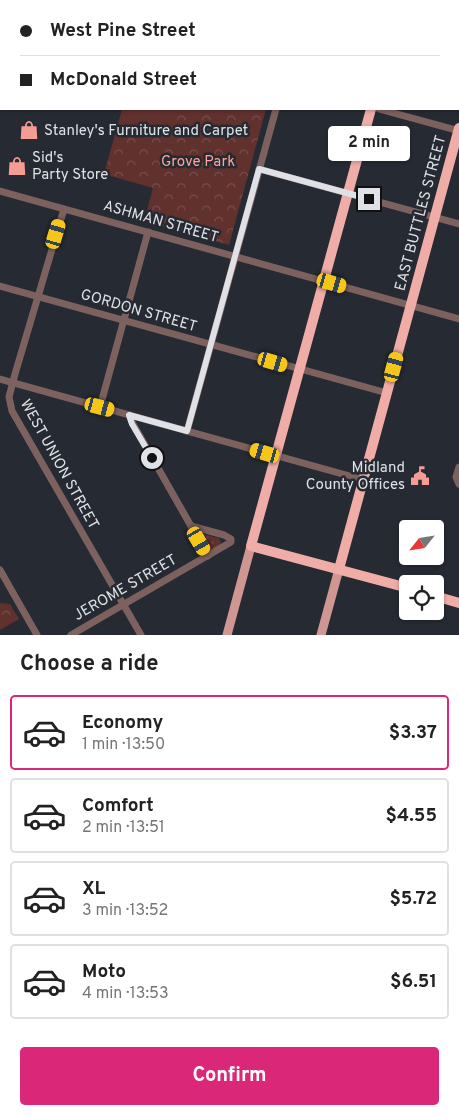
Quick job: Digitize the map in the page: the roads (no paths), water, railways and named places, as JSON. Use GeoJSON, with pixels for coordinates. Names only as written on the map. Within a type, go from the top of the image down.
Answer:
{"type":"FeatureCollection","features":[{"type":"Feature","properties":{"kind":"highway"},"geometry":{"type":"LineString","coordinates":[[370,110],[251,546],[399,586]]}},
{"type":"Feature","properties":{"kind":"highway","name":"EAST BUTTLES STREET"},"geometry":{"type":"LineString","coordinates":[[339,570],[459,130]]}},
{"type":"Feature","properties":{"kind":"highway"},"geometry":{"type":"LineString","coordinates":[[444,599],[459,603]]}},
{"type":"Feature","properties":{"kind":"main road"},"geometry":{"type":"LineString","coordinates":[[227,635],[251,546]]}},
{"type":"Feature","properties":{"kind":"main road"},"geometry":{"type":"LineString","coordinates":[[321,635],[339,570]]}},
{"type":"Feature","properties":{"kind":"street"},"geometry":{"type":"LineString","coordinates":[[187,431],[276,110]]}},
{"type":"Feature","properties":{"kind":"street"},"geometry":{"type":"LineString","coordinates":[[383,110],[459,130]]}},
{"type":"Feature","properties":{"kind":"street"},"geometry":{"type":"LineString","coordinates":[[259,169],[459,224]]}},
{"type":"Feature","properties":{"kind":"street","name":"ASHMAN STREET"},"geometry":{"type":"LineString","coordinates":[[0,191],[459,319]]}},
{"type":"Feature","properties":{"kind":"street","name":"WEST UNION STREET"},"geometry":{"type":"LineString","coordinates":[[64,209],[9,397],[12,411],[141,635]]}},
{"type":"Feature","properties":{"kind":"street"},"geometry":{"type":"LineString","coordinates":[[100,407],[148,232]]}},
{"type":"Feature","properties":{"kind":"street","name":"GORDON STREET"},"geometry":{"type":"LineString","coordinates":[[0,286],[387,394]]}},
{"type":"Feature","properties":{"kind":"street"},"geometry":{"type":"LineString","coordinates":[[0,379],[364,480]]}},
{"type":"Feature","properties":{"kind":"street"},"geometry":{"type":"LineString","coordinates":[[129,415],[132,424],[208,556]]}},
{"type":"Feature","properties":{"kind":"street"},"geometry":{"type":"LineString","coordinates":[[459,467],[456,477],[459,484]]}},
{"type":"Feature","properties":{"kind":"street","name":"JEROME STREET"},"geometry":{"type":"LineString","coordinates":[[72,635],[208,556],[228,544],[232,539],[191,526]]}},
{"type":"Feature","properties":{"kind":"street"},"geometry":{"type":"LineString","coordinates":[[0,570],[37,635]]}},
{"type":"Feature","properties":{"kind":"place","name":"Stanley's Furniture and Carpet"},"geometry":{"type":"Point","coordinates":[29,130]}},
{"type":"Feature","properties":{"kind":"place","name":"Sid's Party Store"},"geometry":{"type":"Point","coordinates":[17,166]}},
{"type":"Feature","properties":{"kind":"place","name":"Midland County Offices"},"geometry":{"type":"Point","coordinates":[420,476]}},
{"type":"Feature","properties":{"kind":"park label","name":"Grove Park"},"geometry":{"type":"Point","coordinates":[198,161]}}]}
